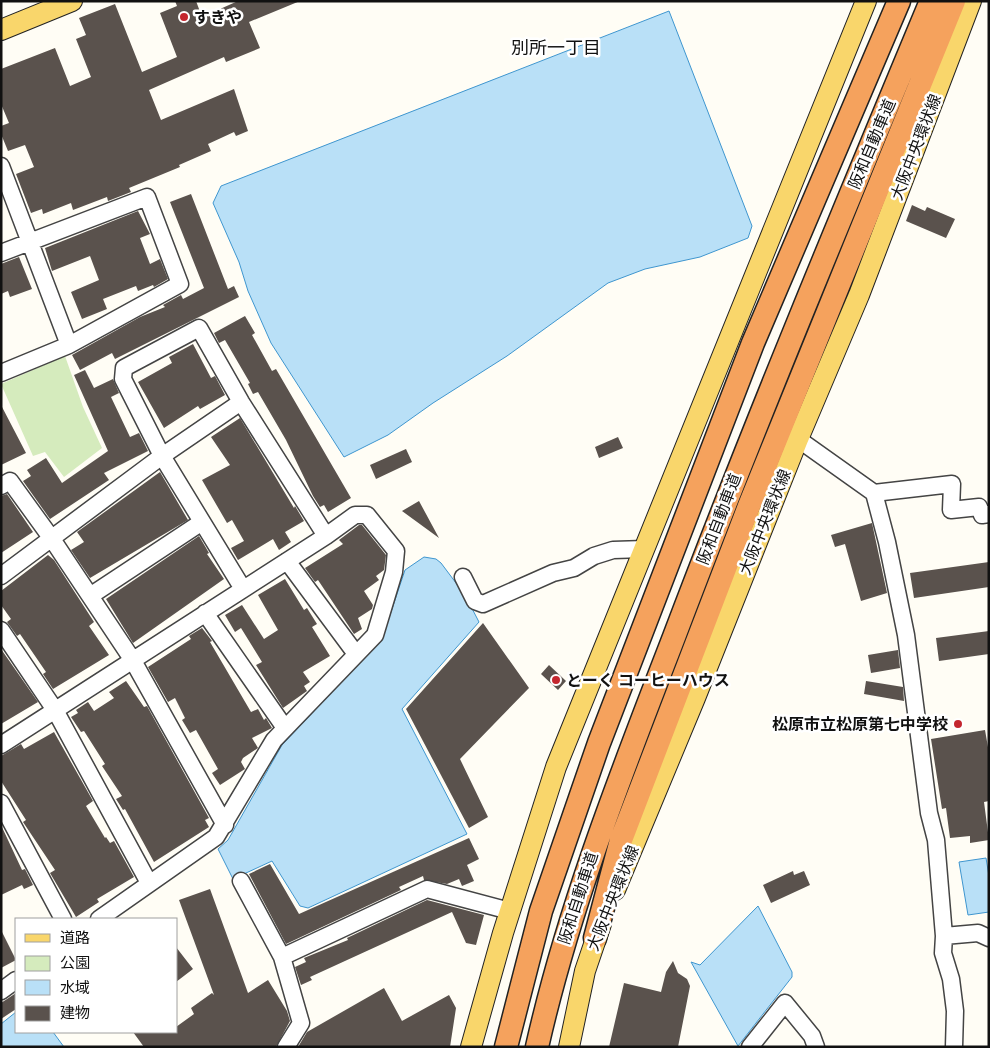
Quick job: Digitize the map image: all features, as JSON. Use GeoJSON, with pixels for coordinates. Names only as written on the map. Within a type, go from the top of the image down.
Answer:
{"type":"FeatureCollection","features":[{"type":"Feature","properties":{"kind":"highway","name":"阪和自動車道"},"geometry":{"type":"LineString","coordinates":[[506,1047],[541,911],[603,734],[753,343],[899,1]]}},
{"type":"Feature","properties":{"kind":"highway","name":"阪和自動車道"},"geometry":{"type":"LineString","coordinates":[[537,1047],[569,922],[629,754],[780,364],[931,1]]}},
{"type":"Feature","properties":{"kind":"highway"},"geometry":{"type":"LineString","coordinates":[[594,938],[621,840],[770,454],[954,1]]}},
{"type":"Feature","properties":{"kind":"main road"},"geometry":{"type":"LineString","coordinates":[[1,30],[72,1]]}},
{"type":"Feature","properties":{"kind":"main road"},"geometry":{"type":"LineString","coordinates":[[471,1047],[510,911],[556,767],[866,1]]}},
{"type":"Feature","properties":{"kind":"main road","name":"大阪中央環状線"},"geometry":{"type":"LineString","coordinates":[[569,1047],[574,1018],[594,938],[695,698],[798,439],[859,295],[971,1]]}},
{"type":"Feature","properties":{"kind":"street"},"geometry":{"type":"LineString","coordinates":[[1,166],[70,345]]}},
{"type":"Feature","properties":{"kind":"street"},"geometry":{"type":"LineString","coordinates":[[1,253],[147,197],[180,284],[70,345],[1,373]]}},
{"type":"Feature","properties":{"kind":"street"},"geometry":{"type":"LineString","coordinates":[[243,589],[162,456],[123,379],[124,368],[199,328],[242,402],[326,536]]}},
{"type":"Feature","properties":{"kind":"street"},"geometry":{"type":"LineString","coordinates":[[1,576],[162,456],[242,402]]}},
{"type":"Feature","properties":{"kind":"street"},"geometry":{"type":"LineString","coordinates":[[798,439],[874,493],[887,542],[906,635],[929,813],[936,840],[944,936],[943,953],[951,979],[954,1011],[954,1047]]}},
{"type":"Feature","properties":{"kind":"street"},"geometry":{"type":"LineString","coordinates":[[1,486],[10,481],[52,539],[132,659],[225,825]]}},
{"type":"Feature","properties":{"kind":"street"},"geometry":{"type":"LineString","coordinates":[[874,493],[952,484],[951,510],[979,507],[982,515],[989,514]]}},
{"type":"Feature","properties":{"kind":"street"},"geometry":{"type":"LineString","coordinates":[[1,745],[326,536],[355,515],[367,515],[396,550],[394,572],[375,635],[274,740],[225,825],[216,837],[100,918]]}},
{"type":"Feature","properties":{"kind":"street"},"geometry":{"type":"LineString","coordinates":[[90,596],[202,522]]}},
{"type":"Feature","properties":{"kind":"street"},"geometry":{"type":"LineString","coordinates":[[463,577],[475,601],[483,604],[553,573],[574,568],[594,556],[613,550],[645,549]]}},
{"type":"Feature","properties":{"kind":"street"},"geometry":{"type":"LineString","coordinates":[[287,561],[356,654]]}},
{"type":"Feature","properties":{"kind":"street"},"geometry":{"type":"LineString","coordinates":[[205,613],[286,728]]}},
{"type":"Feature","properties":{"kind":"street"},"geometry":{"type":"LineString","coordinates":[[1,630],[55,710],[149,883]]}},
{"type":"Feature","properties":{"kind":"street"},"geometry":{"type":"LineString","coordinates":[[1,803],[62,918]]}},
{"type":"Feature","properties":{"kind":"street"},"geometry":{"type":"LineString","coordinates":[[241,881],[282,957],[301,1023],[286,1047]]}},
{"type":"Feature","properties":{"kind":"street"},"geometry":{"type":"LineString","coordinates":[[282,957],[427,889],[510,911]]}},
{"type":"Feature","properties":{"kind":"street"},"geometry":{"type":"LineString","coordinates":[[944,936],[978,933],[989,938]]}},
{"type":"Feature","properties":{"kind":"street"},"geometry":{"type":"LineString","coordinates":[[1,991],[15,981]]}},
{"type":"Feature","properties":{"kind":"street"},"geometry":{"type":"LineString","coordinates":[[750,1047],[785,1003],[812,1036],[816,1047]]}},
{"type":"Feature","properties":{"kind":"green space"},"geometry":{"type":"Polygon","coordinates":[[[65,356],[83,407],[102,448],[64,477],[45,452],[33,456],[1,384],[65,356]]]}},
{"type":"Feature","properties":{"kind":"water"},"geometry":{"type":"Polygon","coordinates":[[[669,11],[752,226],[748,238],[700,257],[645,269],[608,283],[507,356],[433,403],[388,435],[344,457],[271,343],[213,203],[221,186],[669,11]]]}},
{"type":"Feature","properties":{"kind":"water"},"geometry":{"type":"Polygon","coordinates":[[[424,557],[436,559],[441,563],[465,595],[479,622],[402,709],[467,834],[308,908],[300,906],[272,861],[233,879],[218,849],[228,840],[282,745],[382,639],[405,570],[424,557]]]}},
{"type":"Feature","properties":{"kind":"water"},"geometry":{"type":"Polygon","coordinates":[[[986,858],[989,876],[989,912],[968,915],[959,862],[986,858]]]}},
{"type":"Feature","properties":{"kind":"water"},"geometry":{"type":"Polygon","coordinates":[[[758,906],[792,972],[792,977],[738,1046],[691,962],[700,965],[758,906]]]}},
{"type":"Feature","properties":{"kind":"water"},"geometry":{"type":"Polygon","coordinates":[[[15,1013],[15,1033],[54,1033],[64,1047],[1,1047],[1,1024],[15,1013]]]}},
{"type":"Feature","properties":{"kind":"building"},"geometry":{"type":"Polygon","coordinates":[[[175,1],[196,1],[202,17],[238,1],[300,1],[249,22],[260,48],[226,62],[224,57],[149,90],[161,120],[234,89],[248,131],[236,136],[234,132],[208,144],[211,151],[179,165],[180,167],[129,188],[131,192],[108,201],[107,197],[73,210],[71,203],[43,214],[42,209],[31,213],[16,174],[34,167],[25,145],[8,151],[1,134],[1,126],[9,123],[1,104],[1,69],[55,48],[70,86],[91,77],[76,39],[86,35],[79,18],[115,4],[142,72],[177,57],[160,13],[177,6],[175,1]]]}},
{"type":"Feature","properties":{"kind":"building"},"geometry":{"type":"Polygon","coordinates":[[[191,194],[228,289],[234,286],[239,297],[115,359],[112,353],[80,370],[72,355],[140,317],[165,307],[163,305],[181,295],[183,299],[204,288],[170,202],[191,194]]]}},
{"type":"Feature","properties":{"kind":"building"},"geometry":{"type":"Polygon","coordinates":[[[912,205],[925,211],[927,207],[955,219],[946,238],[906,221],[912,205]]]}},
{"type":"Feature","properties":{"kind":"building"},"geometry":{"type":"Polygon","coordinates":[[[138,211],[150,234],[140,238],[150,264],[160,259],[168,279],[154,287],[153,285],[138,291],[136,286],[103,299],[107,309],[82,319],[71,292],[99,280],[90,256],[52,271],[45,248],[138,211]]]}},
{"type":"Feature","properties":{"kind":"building"},"geometry":{"type":"Polygon","coordinates":[[[19,257],[32,289],[10,297],[8,291],[1,294],[1,264],[19,257]]]}},
{"type":"Feature","properties":{"kind":"building"},"geometry":{"type":"Polygon","coordinates":[[[245,316],[255,333],[252,335],[272,371],[276,369],[351,498],[328,512],[324,505],[320,507],[313,496],[286,440],[258,392],[253,394],[248,384],[250,383],[225,340],[219,343],[214,333],[245,316]]]}},
{"type":"Feature","properties":{"kind":"building"},"geometry":{"type":"Polygon","coordinates":[[[193,344],[211,378],[215,376],[225,395],[200,409],[198,406],[164,428],[138,382],[172,363],[169,357],[193,344]]]}},
{"type":"Feature","properties":{"kind":"building"},"geometry":{"type":"Polygon","coordinates":[[[85,370],[94,388],[113,379],[119,393],[111,397],[130,437],[139,433],[148,451],[104,473],[109,480],[50,519],[23,481],[31,476],[27,470],[46,458],[62,483],[108,451],[74,375],[85,370]]]}},
{"type":"Feature","properties":{"kind":"building"},"geometry":{"type":"Polygon","coordinates":[[[1,405],[26,453],[1,465],[1,405]]]}},
{"type":"Feature","properties":{"kind":"building"},"geometry":{"type":"Polygon","coordinates":[[[240,418],[294,508],[295,506],[304,521],[285,532],[291,542],[279,550],[273,539],[238,560],[231,548],[244,541],[232,520],[227,523],[202,480],[230,465],[211,437],[240,418]]]}},
{"type":"Feature","properties":{"kind":"building"},"geometry":{"type":"Polygon","coordinates":[[[618,437],[623,448],[599,458],[595,447],[618,437]]]}},
{"type":"Feature","properties":{"kind":"building"},"geometry":{"type":"Polygon","coordinates":[[[406,449],[412,462],[376,479],[370,465],[406,449]]]}},
{"type":"Feature","properties":{"kind":"building"},"geometry":{"type":"Polygon","coordinates":[[[160,472],[188,520],[90,578],[71,550],[84,542],[77,532],[160,472]]]}},
{"type":"Feature","properties":{"kind":"building"},"geometry":{"type":"Polygon","coordinates":[[[7,494],[33,532],[1,553],[1,496],[7,494]]]}},
{"type":"Feature","properties":{"kind":"building"},"geometry":{"type":"Polygon","coordinates":[[[419,501],[439,538],[402,511],[419,501]]]}},
{"type":"Feature","properties":{"kind":"building"},"geometry":{"type":"Polygon","coordinates":[[[872,523],[887,593],[861,601],[845,544],[835,547],[831,535],[872,523]]]}},
{"type":"Feature","properties":{"kind":"building"},"geometry":{"type":"Polygon","coordinates":[[[359,525],[362,525],[386,555],[384,570],[376,576],[379,580],[364,591],[373,605],[372,609],[358,618],[362,629],[354,634],[318,580],[315,582],[305,568],[343,544],[339,540],[359,525]]]}},
{"type":"Feature","properties":{"kind":"building"},"geometry":{"type":"Polygon","coordinates":[[[199,536],[209,553],[207,554],[224,579],[133,643],[106,599],[199,536]]]}},
{"type":"Feature","properties":{"kind":"building"},"geometry":{"type":"Polygon","coordinates":[[[48,555],[54,560],[94,622],[89,626],[109,655],[53,689],[43,674],[46,672],[20,634],[17,636],[7,622],[11,619],[1,605],[1,591],[48,555]]]}},
{"type":"Feature","properties":{"kind":"building"},"geometry":{"type":"Polygon","coordinates":[[[989,562],[989,587],[914,598],[910,573],[989,562]]]}},
{"type":"Feature","properties":{"kind":"building"},"geometry":{"type":"Polygon","coordinates":[[[285,579],[304,610],[307,608],[317,624],[312,627],[330,656],[303,672],[310,682],[304,686],[307,691],[283,708],[256,665],[262,662],[241,628],[235,632],[225,615],[242,605],[264,639],[278,630],[258,595],[285,579]]]}},
{"type":"Feature","properties":{"kind":"building"},"geometry":{"type":"Polygon","coordinates":[[[483,623],[529,688],[460,759],[488,817],[469,828],[406,709],[483,623]]]}},
{"type":"Feature","properties":{"kind":"building"},"geometry":{"type":"Polygon","coordinates":[[[202,628],[212,641],[210,642],[251,712],[258,709],[264,720],[266,718],[272,728],[252,738],[258,748],[243,758],[241,762],[245,769],[220,785],[212,773],[218,769],[196,730],[190,733],[182,720],[185,718],[175,698],[168,702],[148,667],[191,639],[189,636],[202,628]]]}},
{"type":"Feature","properties":{"kind":"building"},"geometry":{"type":"Polygon","coordinates":[[[989,631],[989,654],[939,661],[936,638],[989,631]]]}},
{"type":"Feature","properties":{"kind":"building"},"geometry":{"type":"Polygon","coordinates":[[[1,649],[38,702],[1,724],[1,649]]]}},
{"type":"Feature","properties":{"kind":"building"},"geometry":{"type":"Polygon","coordinates":[[[898,650],[900,668],[871,673],[868,655],[898,650]]]}},
{"type":"Feature","properties":{"kind":"building"},"geometry":{"type":"Polygon","coordinates":[[[549,665],[566,681],[558,690],[541,674],[549,665]]]}},
{"type":"Feature","properties":{"kind":"building"},"geometry":{"type":"Polygon","coordinates":[[[126,681],[144,707],[147,706],[209,818],[205,820],[209,827],[154,862],[125,809],[123,810],[116,799],[122,796],[102,766],[105,764],[84,731],[81,732],[71,717],[78,713],[76,710],[88,702],[94,711],[114,698],[109,692],[126,681]]]}},
{"type":"Feature","properties":{"kind":"building"},"geometry":{"type":"Polygon","coordinates":[[[866,681],[903,687],[904,701],[864,694],[866,681]]]}},
{"type":"Feature","properties":{"kind":"building"},"geometry":{"type":"Polygon","coordinates":[[[985,730],[989,753],[989,801],[984,802],[989,840],[970,843],[970,836],[950,838],[946,808],[942,809],[931,739],[985,730]]]}},
{"type":"Feature","properties":{"kind":"building"},"geometry":{"type":"Polygon","coordinates":[[[54,732],[93,801],[86,806],[105,838],[110,843],[114,841],[134,877],[97,899],[99,902],[76,917],[50,873],[55,870],[23,822],[26,820],[1,781],[1,756],[21,744],[24,749],[54,732]]]}},
{"type":"Feature","properties":{"kind":"building"},"geometry":{"type":"Polygon","coordinates":[[[1,825],[22,870],[25,869],[33,885],[24,889],[22,885],[1,895],[1,825]]]}},
{"type":"Feature","properties":{"kind":"building"},"geometry":{"type":"Polygon","coordinates":[[[469,838],[479,859],[467,865],[474,881],[462,886],[459,879],[447,884],[424,880],[423,876],[399,887],[401,890],[286,944],[249,874],[270,864],[299,914],[469,838]]]}},
{"type":"Feature","properties":{"kind":"building"},"geometry":{"type":"Polygon","coordinates":[[[793,871],[794,875],[804,871],[810,885],[771,903],[763,885],[793,871]]]}},
{"type":"Feature","properties":{"kind":"building"},"geometry":{"type":"Polygon","coordinates":[[[210,889],[248,993],[268,980],[287,1011],[290,1021],[276,1047],[144,1047],[134,1033],[178,1033],[178,1026],[194,1014],[191,1008],[212,993],[214,995],[179,900],[210,889]]]}},
{"type":"Feature","properties":{"kind":"building"},"geometry":{"type":"Polygon","coordinates":[[[427,900],[484,915],[476,945],[466,943],[452,912],[310,977],[312,980],[301,985],[295,967],[306,962],[304,958],[348,940],[347,938],[427,900]]]}},
{"type":"Feature","properties":{"kind":"building"},"geometry":{"type":"Polygon","coordinates":[[[1,930],[15,961],[1,968],[1,930]]]}},
{"type":"Feature","properties":{"kind":"building"},"geometry":{"type":"Polygon","coordinates":[[[178,950],[193,969],[178,980],[178,950]]]}},
{"type":"Feature","properties":{"kind":"building"},"geometry":{"type":"Polygon","coordinates":[[[673,961],[678,973],[687,979],[690,986],[678,1047],[609,1047],[624,983],[661,992],[666,972],[673,961]]]}},
{"type":"Feature","properties":{"kind":"building"},"geometry":{"type":"Polygon","coordinates":[[[384,988],[402,1021],[449,995],[456,1008],[450,1047],[298,1047],[307,1032],[384,988]]]}},
{"type":"Feature","properties":{"kind":"building"},"geometry":{"type":"Polygon","coordinates":[[[15,994],[15,1010],[1,1019],[1,1003],[15,994]]]}},
{"type":"Feature","properties":{"kind":"place","name":"すきや"},"geometry":{"type":"Point","coordinates":[184,17]}},
{"type":"Feature","properties":{"kind":"place","name":"とーく コーヒーハウス"},"geometry":{"type":"Point","coordinates":[556,680]}},
{"type":"Feature","properties":{"kind":"place","name":"松原市立松原第七中学校"},"geometry":{"type":"Point","coordinates":[958,724]}},
{"type":"Feature","properties":{"kind":"district","name":"別所一丁目"},"geometry":{"type":"Point","coordinates":[556,47]}}]}
